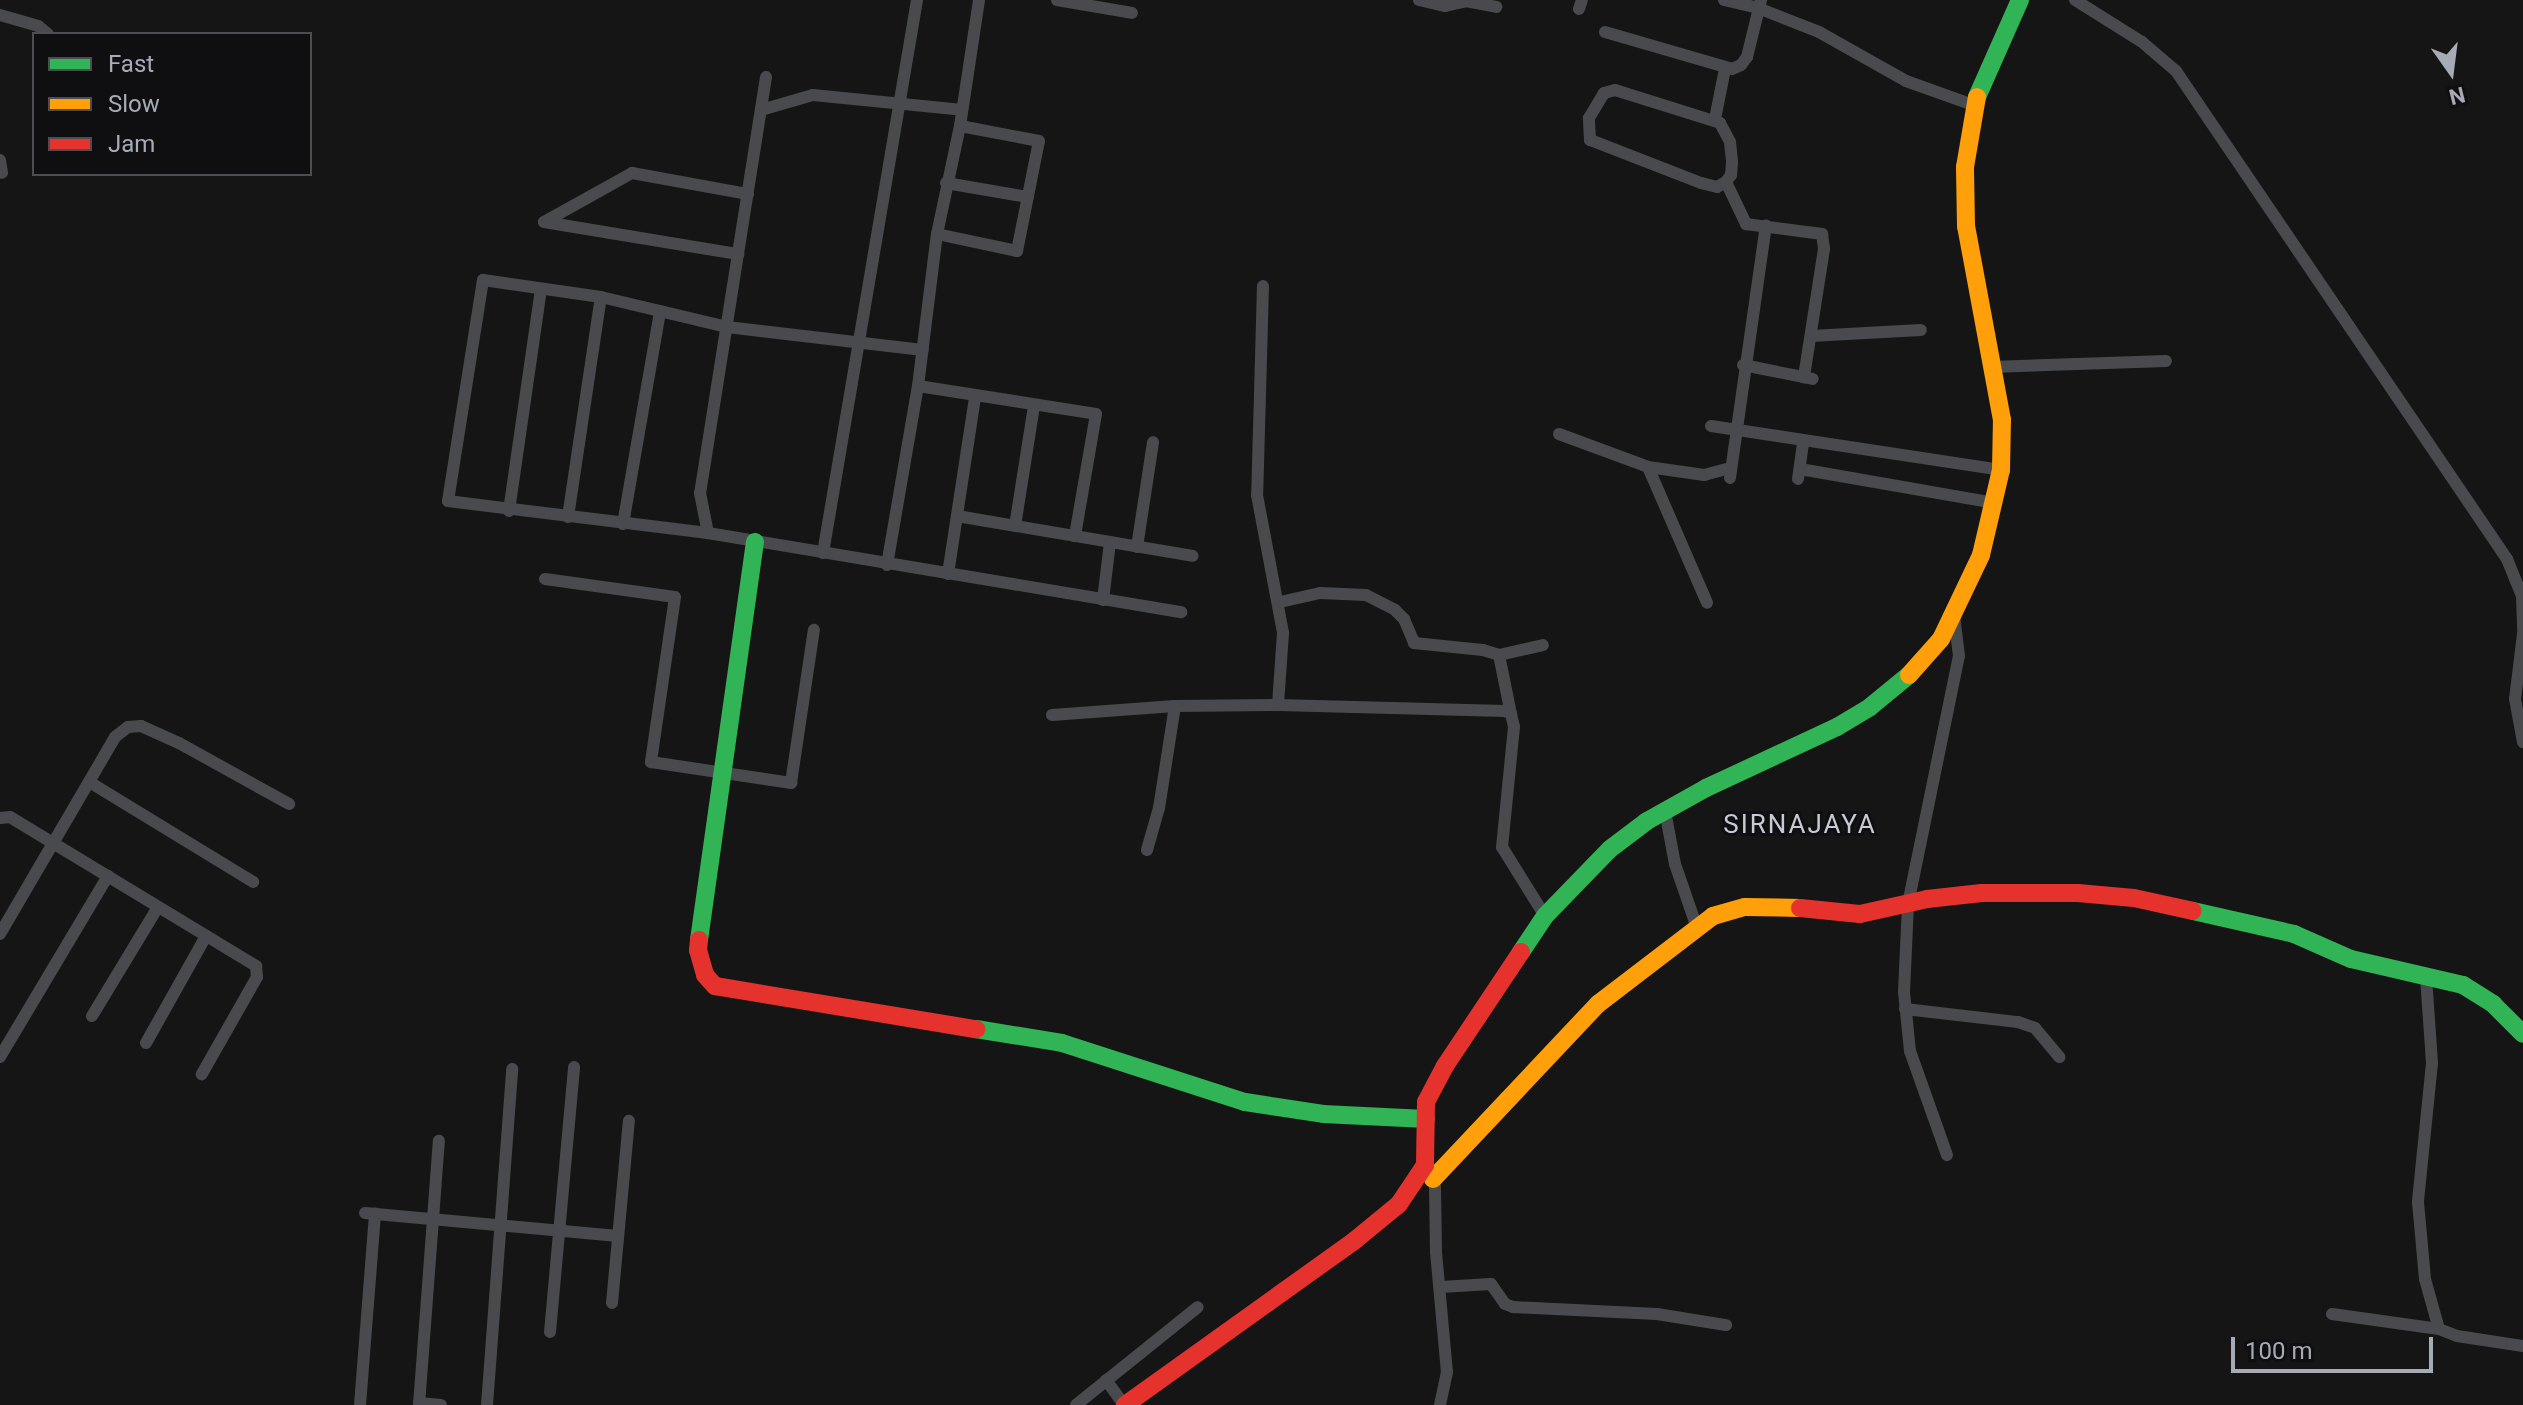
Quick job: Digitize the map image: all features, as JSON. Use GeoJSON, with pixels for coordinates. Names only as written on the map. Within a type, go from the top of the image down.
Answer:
{"type":"FeatureCollection","features":[{"type":"Feature","properties":{"kind":"street"},"geometry":{"type":"LineString","coordinates":[[823,553],[860,343],[897,103],[917,0]]}},
{"type":"Feature","properties":{"kind":"street"},"geometry":{"type":"LineString","coordinates":[[887,565],[918,386],[937,234],[960,126],[979,0]]}},
{"type":"Feature","properties":{"kind":"street"},"geometry":{"type":"LineString","coordinates":[[1057,0],[1132,13]]}},
{"type":"Feature","properties":{"kind":"street"},"geometry":{"type":"LineString","coordinates":[[1419,0],[1445,6],[1466,1],[1496,7]]}},
{"type":"Feature","properties":{"kind":"street"},"geometry":{"type":"LineString","coordinates":[[1724,0],[1760,4],[1819,32],[1906,81],[1973,105]]}},
{"type":"Feature","properties":{"kind":"street"},"geometry":{"type":"LineString","coordinates":[[1440,1405],[1447,1372],[1433,1179],[1426,1158],[1426,1102],[1445,1066],[1545,916],[1610,849],[1665,811],[1870,707],[1927,658],[1954,617],[1981,555],[2001,470],[2002,420],[1966,226],[1965,167],[1973,105],[2020,0]]}},
{"type":"Feature","properties":{"kind":"street"},"geometry":{"type":"LineString","coordinates":[[2075,0],[2142,42],[2176,71],[2507,559],[2522,596],[2523,634],[2515,699],[2523,742]]}},
{"type":"Feature","properties":{"kind":"street"},"geometry":{"type":"LineString","coordinates":[[1605,32],[1725,69],[1741,65],[1747,57],[1760,4]]}},
{"type":"Feature","properties":{"kind":"street"},"geometry":{"type":"LineString","coordinates":[[0,15],[38,26],[46,32]]}},
{"type":"Feature","properties":{"kind":"street"},"geometry":{"type":"LineString","coordinates":[[1715,119],[1725,69]]}},
{"type":"Feature","properties":{"kind":"street"},"geometry":{"type":"LineString","coordinates":[[708,533],[700,493],[766,77]]}},
{"type":"Feature","properties":{"kind":"street"},"geometry":{"type":"LineString","coordinates":[[1615,90],[1715,119],[1726,130],[1730,142],[1731,175],[1717,187],[1590,140],[1588,130],[1589,118],[1604,93],[1615,90]]}},
{"type":"Feature","properties":{"kind":"street"},"geometry":{"type":"LineString","coordinates":[[761,110],[813,95],[962,110]]}},
{"type":"Feature","properties":{"kind":"street"},"geometry":{"type":"LineString","coordinates":[[937,234],[1017,251],[1039,141],[960,126]]}},
{"type":"Feature","properties":{"kind":"street"},"geometry":{"type":"LineString","coordinates":[[738,254],[544,222],[632,173],[748,194]]}},
{"type":"Feature","properties":{"kind":"street"},"geometry":{"type":"LineString","coordinates":[[1726,182],[1746,224],[1822,234],[1824,249],[1811,336],[1809,378],[1743,365]]}},
{"type":"Feature","properties":{"kind":"street"},"geometry":{"type":"LineString","coordinates":[[946,183],[1028,197]]}},
{"type":"Feature","properties":{"kind":"street"},"geometry":{"type":"LineString","coordinates":[[1559,434],[1648,467],[1704,475],[1730,473],[1743,365],[1766,226]]}},
{"type":"Feature","properties":{"kind":"street"},"geometry":{"type":"LineString","coordinates":[[923,350],[727,327],[601,297],[483,280],[448,501],[509,511],[708,533],[1181,612]]}},
{"type":"Feature","properties":{"kind":"street"},"geometry":{"type":"LineString","coordinates":[[1263,286],[1257,495],[1280,602],[1283,656],[1278,705]]}},
{"type":"Feature","properties":{"kind":"street"},"geometry":{"type":"LineString","coordinates":[[509,511],[541,290]]}},
{"type":"Feature","properties":{"kind":"street"},"geometry":{"type":"LineString","coordinates":[[568,517],[601,297]]}},
{"type":"Feature","properties":{"kind":"street"},"geometry":{"type":"LineString","coordinates":[[623,524],[660,311]]}},
{"type":"Feature","properties":{"kind":"street"},"geometry":{"type":"LineString","coordinates":[[1811,336],[1921,330]]}},
{"type":"Feature","properties":{"kind":"street"},"geometry":{"type":"LineString","coordinates":[[1991,367],[2166,361]]}},
{"type":"Feature","properties":{"kind":"street"},"geometry":{"type":"LineString","coordinates":[[918,386],[1096,414],[1075,536]]}},
{"type":"Feature","properties":{"kind":"street"},"geometry":{"type":"LineString","coordinates":[[948,574],[975,397]]}},
{"type":"Feature","properties":{"kind":"street"},"geometry":{"type":"LineString","coordinates":[[1015,526],[1034,406]]}},
{"type":"Feature","properties":{"kind":"street"},"geometry":{"type":"LineString","coordinates":[[1711,426],[1803,443],[2001,470]]}},
{"type":"Feature","properties":{"kind":"street"},"geometry":{"type":"LineString","coordinates":[[1137,547],[1153,442]]}},
{"type":"Feature","properties":{"kind":"street"},"geometry":{"type":"LineString","coordinates":[[1803,443],[1799,474],[1994,503]]}},
{"type":"Feature","properties":{"kind":"street"},"geometry":{"type":"LineString","coordinates":[[1648,467],[1707,603]]}},
{"type":"Feature","properties":{"kind":"street"},"geometry":{"type":"LineString","coordinates":[[957,516],[1193,556]]}},
{"type":"Feature","properties":{"kind":"street"},"geometry":{"type":"LineString","coordinates":[[755,542],[698,950],[705,975],[715,986],[1062,1043],[1245,1102],[1323,1114],[1426,1119]]}},
{"type":"Feature","properties":{"kind":"street"},"geometry":{"type":"LineString","coordinates":[[1103,600],[1110,542]]}},
{"type":"Feature","properties":{"kind":"street"},"geometry":{"type":"LineString","coordinates":[[545,579],[675,597],[651,762],[791,783],[814,630]]}},
{"type":"Feature","properties":{"kind":"street"},"geometry":{"type":"LineString","coordinates":[[1280,602],[1320,593],[1366,595],[1395,610],[1404,619],[1414,643],[1483,650],[1499,655],[1543,645]]}},
{"type":"Feature","properties":{"kind":"street"},"geometry":{"type":"LineString","coordinates":[[1947,1155],[1910,1051],[1905,1009],[1908,904],[1959,656],[1954,617]]}},
{"type":"Feature","properties":{"kind":"street"},"geometry":{"type":"LineString","coordinates":[[1499,655],[1514,727],[1502,847],[1545,916]]}},
{"type":"Feature","properties":{"kind":"street"},"geometry":{"type":"LineString","coordinates":[[1052,715],[1175,706],[1278,705],[1499,708],[1511,714]]}},
{"type":"Feature","properties":{"kind":"street"},"geometry":{"type":"LineString","coordinates":[[1147,850],[1159,808],[1175,706]]}},
{"type":"Feature","properties":{"kind":"street"},"geometry":{"type":"LineString","coordinates":[[0,934],[91,783],[115,737],[128,727],[141,726],[289,804]]}},
{"type":"Feature","properties":{"kind":"street"},"geometry":{"type":"LineString","coordinates":[[91,783],[253,882]]}},
{"type":"Feature","properties":{"kind":"street"},"geometry":{"type":"LineString","coordinates":[[1665,811],[1675,864],[1697,928]]}},
{"type":"Feature","properties":{"kind":"street"},"geometry":{"type":"LineString","coordinates":[[0,818],[10,817],[256,966],[259,972],[202,1074]]}},
{"type":"Feature","properties":{"kind":"street"},"geometry":{"type":"LineString","coordinates":[[0,1057],[108,876]]}},
{"type":"Feature","properties":{"kind":"street"},"geometry":{"type":"LineString","coordinates":[[1433,1179],[1584,1016],[1722,912],[1760,905],[1860,914],[1982,893],[2078,893],[2134,898],[2294,934],[2351,959],[2463,985],[2483,996],[2523,1034]]}},
{"type":"Feature","properties":{"kind":"street"},"geometry":{"type":"LineString","coordinates":[[92,1016],[158,907]]}},
{"type":"Feature","properties":{"kind":"street"},"geometry":{"type":"LineString","coordinates":[[146,1043],[206,936]]}},
{"type":"Feature","properties":{"kind":"street"},"geometry":{"type":"LineString","coordinates":[[2426,977],[2432,1063],[2418,1202],[2425,1279],[2439,1329]]}},
{"type":"Feature","properties":{"kind":"street"},"geometry":{"type":"LineString","coordinates":[[1905,1009],[2018,1022],[2035,1028],[2059,1057]]}},
{"type":"Feature","properties":{"kind":"street"},"geometry":{"type":"LineString","coordinates":[[550,1332],[574,1067]]}},
{"type":"Feature","properties":{"kind":"street"},"geometry":{"type":"LineString","coordinates":[[487,1405],[512,1069]]}},
{"type":"Feature","properties":{"kind":"street"},"geometry":{"type":"LineString","coordinates":[[612,1303],[629,1121]]}},
{"type":"Feature","properties":{"kind":"street"},"geometry":{"type":"LineString","coordinates":[[439,1141],[419,1404],[441,1405]]}},
{"type":"Feature","properties":{"kind":"street"},"geometry":{"type":"LineString","coordinates":[[1076,1405],[1117,1395],[1386,1215],[1417,1181],[1426,1158]]}},
{"type":"Feature","properties":{"kind":"street"},"geometry":{"type":"LineString","coordinates":[[360,1405],[370,1214],[618,1236]]}},
{"type":"Feature","properties":{"kind":"street"},"geometry":{"type":"LineString","coordinates":[[1441,1287],[1491,1284],[1505,1304],[1513,1307],[1601,1314],[1657,1314],[1726,1325]]}},
{"type":"Feature","properties":{"kind":"street"},"geometry":{"type":"LineString","coordinates":[[1117,1395],[1198,1307]]}},
{"type":"Feature","properties":{"kind":"street"},"geometry":{"type":"LineString","coordinates":[[2332,1314],[2439,1329],[2457,1336],[2523,1346]]}},
{"type":"Feature","properties":{"kind":"traffic: fast"},"geometry":{"type":"LineString","coordinates":[[1977,97],[2020,0]]}},
{"type":"Feature","properties":{"kind":"traffic: fast"},"geometry":{"type":"LineString","coordinates":[[699,940],[755,542]]}},
{"type":"Feature","properties":{"kind":"traffic: fast"},"geometry":{"type":"LineString","coordinates":[[1521,952],[1545,916],[1610,849],[1647,821],[1706,788],[1837,727],[1870,707],[1909,675]]}},
{"type":"Feature","properties":{"kind":"traffic: fast"},"geometry":{"type":"LineString","coordinates":[[2193,911],[2294,934],[2351,959],[2463,985],[2493,1004],[2523,1034]]}},
{"type":"Feature","properties":{"kind":"traffic: fast"},"geometry":{"type":"LineString","coordinates":[[976,1029],[1062,1043],[1245,1102],[1323,1114],[1426,1119]]}},
{"type":"Feature","properties":{"kind":"traffic: slow"},"geometry":{"type":"LineString","coordinates":[[1909,675],[1941,639],[1981,555],[2001,470],[2002,420],[1966,226],[1965,167],[1977,97]]}},
{"type":"Feature","properties":{"kind":"traffic: slow"},"geometry":{"type":"LineString","coordinates":[[1433,1179],[1598,1004],[1713,916],[1745,907],[1800,908]]}},
{"type":"Feature","properties":{"kind":"traffic: jam"},"geometry":{"type":"LineString","coordinates":[[1800,908],[1860,914],[1927,899],[1982,893],[2078,893],[2134,898],[2193,911]]}},
{"type":"Feature","properties":{"kind":"traffic: jam"},"geometry":{"type":"LineString","coordinates":[[699,940],[698,950],[705,975],[715,986],[976,1029]]}},
{"type":"Feature","properties":{"kind":"traffic: jam"},"geometry":{"type":"LineString","coordinates":[[1125,1405],[1354,1241],[1399,1204],[1425,1165],[1426,1102],[1445,1066],[1521,952]]}},
{"type":"Feature","properties":{"kind":"district","name":"SIRNAJAYA"},"geometry":{"type":"Point","coordinates":[1800,825]}}]}
